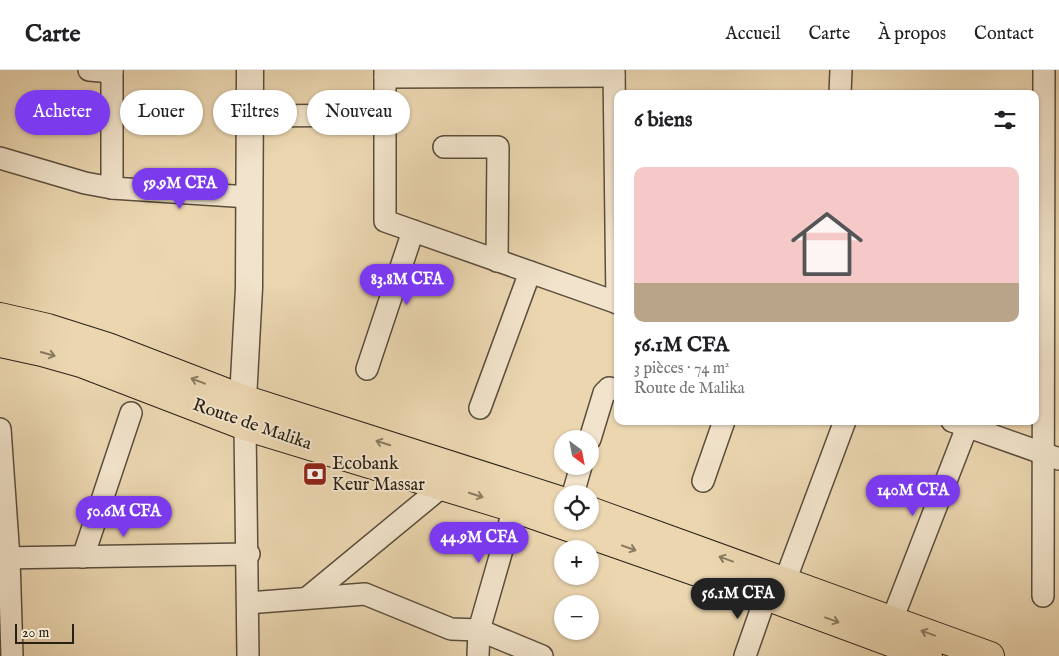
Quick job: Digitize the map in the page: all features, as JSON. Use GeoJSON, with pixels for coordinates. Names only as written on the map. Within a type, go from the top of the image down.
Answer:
{"type":"FeatureCollection","features":[{"type":"Feature","properties":{"kind":"main road","name":"Route de Malika"},"geometry":{"type":"LineString","coordinates":[[0,317],[48,328],[108,348],[244,399],[554,498]]}},
{"type":"Feature","properties":{"kind":"main road","name":"Route de Malika"},"geometry":{"type":"LineString","coordinates":[[0,343],[42,352],[81,364],[245,426],[444,485],[775,588],[892,620],[990,656]]}},
{"type":"Feature","properties":{"kind":"main road","name":"Route de Malika"},"geometry":{"type":"LineString","coordinates":[[599,515],[775,588],[928,656]]}},
{"type":"Feature","properties":{"kind":"street"},"geometry":{"type":"LineString","coordinates":[[89,70],[112,71],[112,188]]}},
{"type":"Feature","properties":{"kind":"street"},"geometry":{"type":"LineString","coordinates":[[250,70],[250,90]]}},
{"type":"Feature","properties":{"kind":"street"},"geometry":{"type":"LineString","coordinates":[[840,70],[840,90]]}},
{"type":"Feature","properties":{"kind":"street"},"geometry":{"type":"LineString","coordinates":[[1043,596],[1052,457],[1039,232],[1046,119],[1044,70]]}},
{"type":"Feature","properties":{"kind":"street"},"geometry":{"type":"LineString","coordinates":[[385,90],[385,74],[614,73],[615,90]]}},
{"type":"Feature","properties":{"kind":"street"},"geometry":{"type":"LineString","coordinates":[[248,656],[248,554],[244,399],[249,288],[250,135]]}},
{"type":"Feature","properties":{"kind":"street"},"geometry":{"type":"LineString","coordinates":[[385,135],[385,221],[614,302]]}},
{"type":"Feature","properties":{"kind":"street"},"geometry":{"type":"LineString","coordinates":[[444,147],[498,146],[498,261]]}},
{"type":"Feature","properties":{"kind":"street"},"geometry":{"type":"LineString","coordinates":[[0,158],[85,183],[112,188],[250,197]]}},
{"type":"Feature","properties":{"kind":"street"},"geometry":{"type":"LineString","coordinates":[[367,369],[413,231]]}},
{"type":"Feature","properties":{"kind":"street"},"geometry":{"type":"LineString","coordinates":[[480,408],[530,272]]}},
{"type":"Feature","properties":{"kind":"street"},"geometry":{"type":"LineString","coordinates":[[593,430],[604,393],[609,388],[614,389]]}},
{"type":"Feature","properties":{"kind":"street"},"geometry":{"type":"LineString","coordinates":[[83,556],[131,413]]}},
{"type":"Feature","properties":{"kind":"street"},"geometry":{"type":"LineString","coordinates":[[703,481],[723,425]]}},
{"type":"Feature","properties":{"kind":"street"},"geometry":{"type":"LineString","coordinates":[[745,656],[843,425]]}},
{"type":"Feature","properties":{"kind":"street"},"geometry":{"type":"LineString","coordinates":[[892,620],[959,425]]}},
{"type":"Feature","properties":{"kind":"street"},"geometry":{"type":"LineString","coordinates":[[962,425],[1052,457]]}},
{"type":"Feature","properties":{"kind":"street"},"geometry":{"type":"LineString","coordinates":[[0,430],[5,558],[12,656]]}},
{"type":"Feature","properties":{"kind":"street"},"geometry":{"type":"LineString","coordinates":[[307,598],[444,485]]}},
{"type":"Feature","properties":{"kind":"street"},"geometry":{"type":"LineString","coordinates":[[478,656],[478,630],[514,508]]}},
{"type":"Feature","properties":{"kind":"street"},"geometry":{"type":"LineString","coordinates":[[5,558],[248,554]]}},
{"type":"Feature","properties":{"kind":"street"},"geometry":{"type":"LineString","coordinates":[[248,603],[365,594],[451,629],[478,630],[542,656]]}},
{"type":"Feature","properties":{"kind":"place","name":"Ecobank Keur Massar"},"geometry":{"type":"Point","coordinates":[315,474]}}]}
